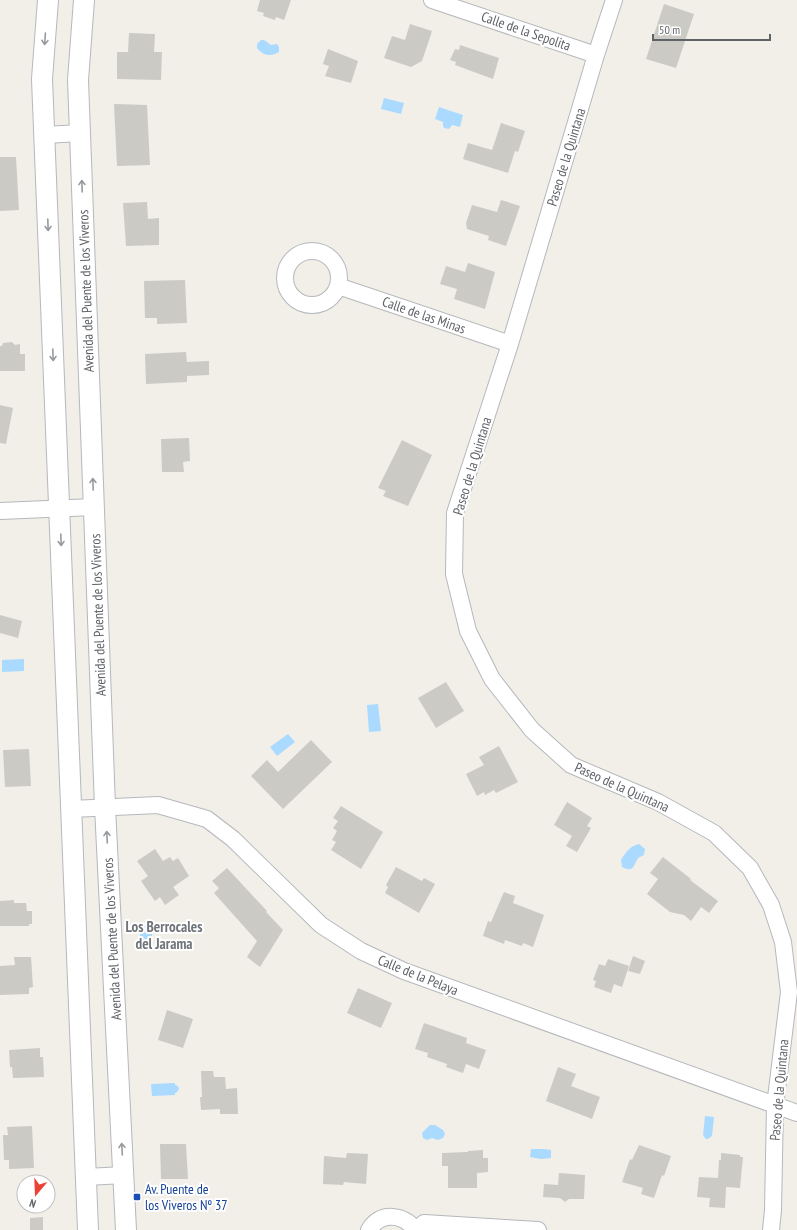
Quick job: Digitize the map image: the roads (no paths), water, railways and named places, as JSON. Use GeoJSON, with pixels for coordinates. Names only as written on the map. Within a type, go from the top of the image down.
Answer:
{"type":"FeatureCollection","features":[{"type":"Feature","properties":{"kind":"street"},"geometry":{"type":"LineString","coordinates":[[48,0],[42,79],[88,1230]]}},
{"type":"Feature","properties":{"kind":"street","name":"Avenida del Puente de los Viveros"},"geometry":{"type":"LineString","coordinates":[[84,0],[78,80],[105,807],[126,1230]]}},
{"type":"Feature","properties":{"kind":"street","name":"Calle de la Sepolita"},"geometry":{"type":"LineString","coordinates":[[432,0],[596,55]]}},
{"type":"Feature","properties":{"kind":"street","name":"Paseo de la Quintana"},"geometry":{"type":"LineString","coordinates":[[614,0],[596,55],[510,344],[455,513],[454,574],[468,631],[492,679],[532,730],[571,765],[658,802],[714,832],[750,868],[771,905],[783,942],[789,992],[775,1106],[773,1210],[771,1230]]}},
{"type":"Feature","properties":{"kind":"street"},"geometry":{"type":"LineString","coordinates":[[45,135],[80,133]]}},
{"type":"Feature","properties":{"kind":"street","name":"Calle de las Minas"},"geometry":{"type":"LineString","coordinates":[[338,286],[510,344]]}},
{"type":"Feature","properties":{"kind":"street"},"geometry":{"type":"LineString","coordinates":[[0,511],[94,507]]}},
{"type":"Feature","properties":{"kind":"street","name":"Calle de la Pelaya"},"geometry":{"type":"LineString","coordinates":[[71,809],[158,805],[207,820],[233,839],[321,925],[360,951],[404,971],[797,1113]]}},
{"type":"Feature","properties":{"kind":"street"},"geometry":{"type":"LineString","coordinates":[[86,1177],[124,1175]]}},
{"type":"Feature","properties":{"kind":"street"},"geometry":{"type":"LineString","coordinates":[[369,1230],[378,1221],[395,1217],[410,1223],[416,1230],[424,1223],[538,1230]]}},
{"type":"Feature","properties":{"kind":"water"},"geometry":{"type":"Polygon","coordinates":[[[261,40],[264,40],[271,45],[277,44],[279,47],[279,52],[273,55],[262,53],[257,48],[257,44],[261,40]]]}},
{"type":"Feature","properties":{"kind":"water"},"geometry":{"type":"Polygon","coordinates":[[[384,98],[404,103],[401,114],[381,109],[384,98]]]}},
{"type":"Feature","properties":{"kind":"water"},"geometry":{"type":"Polygon","coordinates":[[[439,107],[463,115],[460,127],[452,125],[449,129],[444,128],[443,122],[435,119],[439,107]]]}},
{"type":"Feature","properties":{"kind":"water"},"geometry":{"type":"Polygon","coordinates":[[[24,659],[24,671],[2,672],[2,660],[24,659]]]}},
{"type":"Feature","properties":{"kind":"water"},"geometry":{"type":"Polygon","coordinates":[[[378,704],[381,731],[369,732],[367,705],[378,704]]]}},
{"type":"Feature","properties":{"kind":"water"},"geometry":{"type":"Polygon","coordinates":[[[288,734],[295,742],[277,756],[270,747],[288,734]]]}},
{"type":"Feature","properties":{"kind":"water"},"geometry":{"type":"Polygon","coordinates":[[[639,844],[645,849],[644,855],[638,858],[633,868],[626,869],[622,867],[621,860],[625,854],[628,850],[639,844]]]}},
{"type":"Feature","properties":{"kind":"water"},"geometry":{"type":"Polygon","coordinates":[[[144,924],[152,926],[152,948],[140,948],[140,927],[143,927],[144,924]]]}},
{"type":"Feature","properties":{"kind":"water"},"geometry":{"type":"Polygon","coordinates":[[[175,1083],[179,1089],[175,1095],[152,1096],[151,1084],[175,1083]]]}},
{"type":"Feature","properties":{"kind":"water"},"geometry":{"type":"Polygon","coordinates":[[[705,1116],[714,1117],[712,1136],[708,1139],[706,1139],[703,1135],[705,1116]]]}},
{"type":"Feature","properties":{"kind":"water"},"geometry":{"type":"Polygon","coordinates":[[[430,1125],[435,1125],[443,1130],[445,1134],[443,1138],[438,1140],[432,1138],[427,1140],[423,1138],[422,1133],[430,1125]]]}},
{"type":"Feature","properties":{"kind":"water"},"geometry":{"type":"Polygon","coordinates":[[[531,1149],[551,1150],[551,1158],[541,1159],[530,1157],[531,1149]]]}},
{"type":"Feature","properties":{"kind":"place","name":"Av. Puente de los Viveros Nº 37"},"geometry":{"type":"Point","coordinates":[137,1197]}},
{"type":"Feature","properties":{"kind":"district","name":"Los Berrocales del Jarama"},"geometry":{"type":"Point","coordinates":[164,936]}}]}
